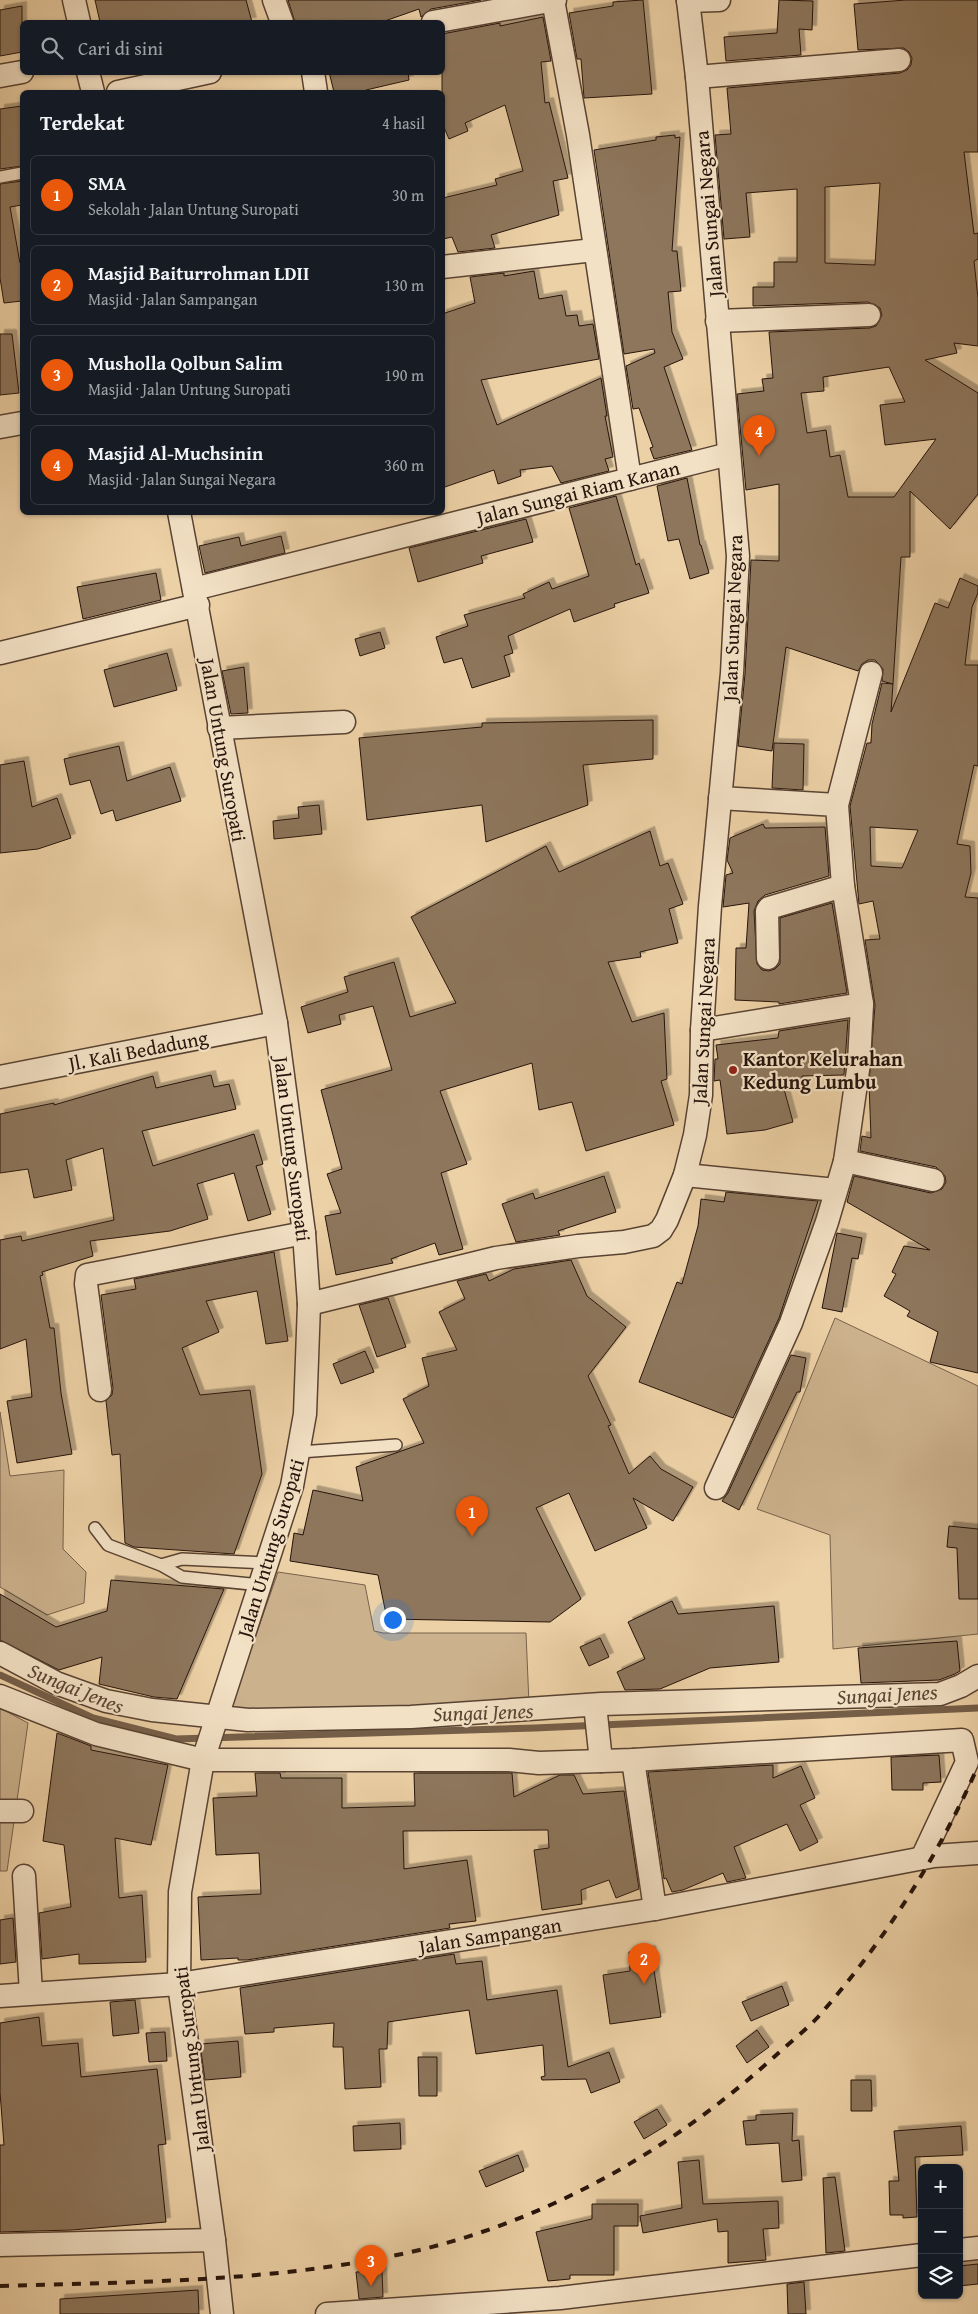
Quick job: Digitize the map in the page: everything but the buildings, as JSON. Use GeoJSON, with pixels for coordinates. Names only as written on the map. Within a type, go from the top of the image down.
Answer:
{"type":"FeatureCollection","features":[{"type":"Feature","properties":{"kind":"street"},"geometry":{"type":"LineString","coordinates":[[74,0],[79,20]]}},
{"type":"Feature","properties":{"kind":"street"},"geometry":{"type":"LineString","coordinates":[[274,0],[281,20]]}},
{"type":"Feature","properties":{"kind":"street"},"geometry":{"type":"LineString","coordinates":[[444,20],[554,0],[578,135],[630,479]]}},
{"type":"Feature","properties":{"kind":"street"},"geometry":{"type":"LineString","coordinates":[[688,0],[719,0]]}},
{"type":"Feature","properties":{"kind":"street","name":"Jalan Sungai Negara"},"geometry":{"type":"LineString","coordinates":[[309,1304],[496,1258],[578,1246],[624,1242],[653,1236],[661,1230],[667,1220],[685,1175],[695,1135],[701,1095],[702,1030],[732,663],[738,556],[697,77],[688,0]]}},
{"type":"Feature","properties":{"kind":"street"},"geometry":{"type":"LineString","coordinates":[[697,77],[899,60]]}},
{"type":"Feature","properties":{"kind":"street"},"geometry":{"type":"LineString","coordinates":[[0,76],[20,72]]}},
{"type":"Feature","properties":{"kind":"street"},"geometry":{"type":"LineString","coordinates":[[89,75],[92,90]]}},
{"type":"Feature","properties":{"kind":"street"},"geometry":{"type":"LineString","coordinates":[[127,90],[196,75]]}},
{"type":"Feature","properties":{"kind":"street"},"geometry":{"type":"LineString","coordinates":[[313,75],[316,90]]}},
{"type":"Feature","properties":{"kind":"street"},"geometry":{"type":"LineString","coordinates":[[445,267],[594,250]]}},
{"type":"Feature","properties":{"kind":"street"},"geometry":{"type":"LineString","coordinates":[[717,321],[869,315]]}},
{"type":"Feature","properties":{"kind":"street"},"geometry":{"type":"LineString","coordinates":[[0,428],[20,423]]}},
{"type":"Feature","properties":{"kind":"street","name":"Jalan Sungai Riam Kanan"},"geometry":{"type":"LineString","coordinates":[[0,653],[196,597],[630,479],[729,454]]}},
{"type":"Feature","properties":{"kind":"street","name":"Jalan Untung Suropati"},"geometry":{"type":"LineString","coordinates":[[180,515],[276,1023],[304,1234],[309,1304],[305,1414],[300,1452],[292,1486],[268,1563],[204,1758],[180,1892],[178,1984],[214,2240],[222,2314]]}},
{"type":"Feature","properties":{"kind":"street"},"geometry":{"type":"LineString","coordinates":[[716,1488],[776,1360],[791,1323],[827,1222],[844,1161],[859,1063],[862,1004],[843,886],[837,804],[870,673]]}},
{"type":"Feature","properties":{"kind":"street"},"geometry":{"type":"LineString","coordinates":[[219,728],[344,722]]}},
{"type":"Feature","properties":{"kind":"street"},"geometry":{"type":"LineString","coordinates":[[720,798],[837,804]]}},
{"type":"Feature","properties":{"kind":"street"},"geometry":{"type":"LineString","coordinates":[[768,958],[767,911],[770,908],[843,886]]}},
{"type":"Feature","properties":{"kind":"street"},"geometry":{"type":"LineString","coordinates":[[702,1030],[862,1004]]}},
{"type":"Feature","properties":{"kind":"street","name":"Jl. Kali Bedadung"},"geometry":{"type":"LineString","coordinates":[[0,1077],[276,1023]]}},
{"type":"Feature","properties":{"kind":"street"},"geometry":{"type":"LineString","coordinates":[[844,1161],[933,1180]]}},
{"type":"Feature","properties":{"kind":"street"},"geometry":{"type":"LineString","coordinates":[[685,1175],[836,1190]]}},
{"type":"Feature","properties":{"kind":"street"},"geometry":{"type":"LineString","coordinates":[[100,1390],[86,1284],[88,1275],[304,1234]]}},
{"type":"Feature","properties":{"kind":"street"},"geometry":{"type":"LineString","coordinates":[[0,1653],[56,1683],[106,1701],[215,1721],[411,1717],[940,1694],[961,1686],[978,1676]]}},
{"type":"Feature","properties":{"kind":"street"},"geometry":{"type":"LineString","coordinates":[[0,1696],[96,1734],[204,1758],[499,1760],[539,1763],[633,1760],[962,1740],[967,1762],[922,1858]]}},
{"type":"Feature","properties":{"kind":"street"},"geometry":{"type":"LineString","coordinates":[[596,1710],[601,1761]]}},
{"type":"Feature","properties":{"kind":"street"},"geometry":{"type":"LineString","coordinates":[[633,1760],[655,1909]]}},
{"type":"Feature","properties":{"kind":"street","name":"Jalan Sampangan"},"geometry":{"type":"LineString","coordinates":[[0,1996],[178,1984],[655,1909],[922,1858],[978,1853]]}},
{"type":"Feature","properties":{"kind":"street"},"geometry":{"type":"LineString","coordinates":[[24,1876],[31,1993]]}},
{"type":"Feature","properties":{"kind":"street"},"geometry":{"type":"LineString","coordinates":[[0,2245],[214,2240]]}},
{"type":"Feature","properties":{"kind":"street"},"geometry":{"type":"LineString","coordinates":[[963,2250],[978,2248]]}},
{"type":"Feature","properties":{"kind":"street"},"geometry":{"type":"LineString","coordinates":[[327,2314],[560,2306],[918,2256]]}},
{"type":"Feature","properties":{"kind":"lane"},"geometry":{"type":"LineString","coordinates":[[0,177],[20,173]]}},
{"type":"Feature","properties":{"kind":"lane"},"geometry":{"type":"LineString","coordinates":[[300,1452],[396,1445]]}},
{"type":"Feature","properties":{"kind":"lane"},"geometry":{"type":"LineString","coordinates":[[95,1528],[108,1546],[161,1565],[182,1577],[260,1585]]}},
{"type":"Feature","properties":{"kind":"lane"},"geometry":{"type":"LineString","coordinates":[[161,1565],[182,1559],[268,1563]]}},
{"type":"Feature","properties":{"kind":"shaded area"},"geometry":{"type":"Polygon","coordinates":[[[835,1318],[978,1386],[978,1634],[833,1649],[830,1535],[757,1509],[835,1318]]]}},
{"type":"Feature","properties":{"kind":"shaded area"},"geometry":{"type":"Polygon","coordinates":[[[0,1412],[10,1476],[64,1470],[63,1549],[86,1572],[84,1603],[47,1615],[0,1587],[0,1412]]]}},
{"type":"Feature","properties":{"kind":"shaded area"},"geometry":{"type":"Polygon","coordinates":[[[278,1572],[365,1585],[374,1631],[383,1633],[526,1633],[529,1704],[230,1709],[278,1572]]]}},
{"type":"Feature","properties":{"kind":"shaded area"},"geometry":{"type":"Polygon","coordinates":[[[0,1708],[28,1723],[7,1871],[0,1871],[0,1708]]]}},
{"type":"Feature","properties":{"kind":"waterway","name":"Sungai Jenes"},"geometry":{"type":"LineString","coordinates":[[0,1675],[93,1718],[176,1739],[535,1728],[978,1708]]}},
{"type":"Feature","properties":{"kind":"railway"},"geometry":{"type":"LineString","coordinates":[[0,2286],[148,2282],[246,2276],[344,2265],[445,2243],[497,2227],[547,2206],[596,2182],[644,2155],[689,2125],[733,2092],[818,2017],[865,1959],[908,1897],[945,1833],[978,1766]]}},
{"type":"Feature","properties":{"kind":"place","name":"Masjid Al-Muchsinin"},"geometry":{"type":"Point","coordinates":[759,456]}},
{"type":"Feature","properties":{"kind":"place","name":"Kantor Kelurahan Kedung Lumbu"},"geometry":{"type":"Point","coordinates":[733,1070]}},
{"type":"Feature","properties":{"kind":"place","name":"SMA"},"geometry":{"type":"Point","coordinates":[472,1537]}},
{"type":"Feature","properties":{"kind":"place","name":"Masjid Baiturrohman LDII"},"geometry":{"type":"Point","coordinates":[644,1984]}},
{"type":"Feature","properties":{"kind":"place","name":"Musholla Qolbun Salim"},"geometry":{"type":"Point","coordinates":[371,2286]}}]}
